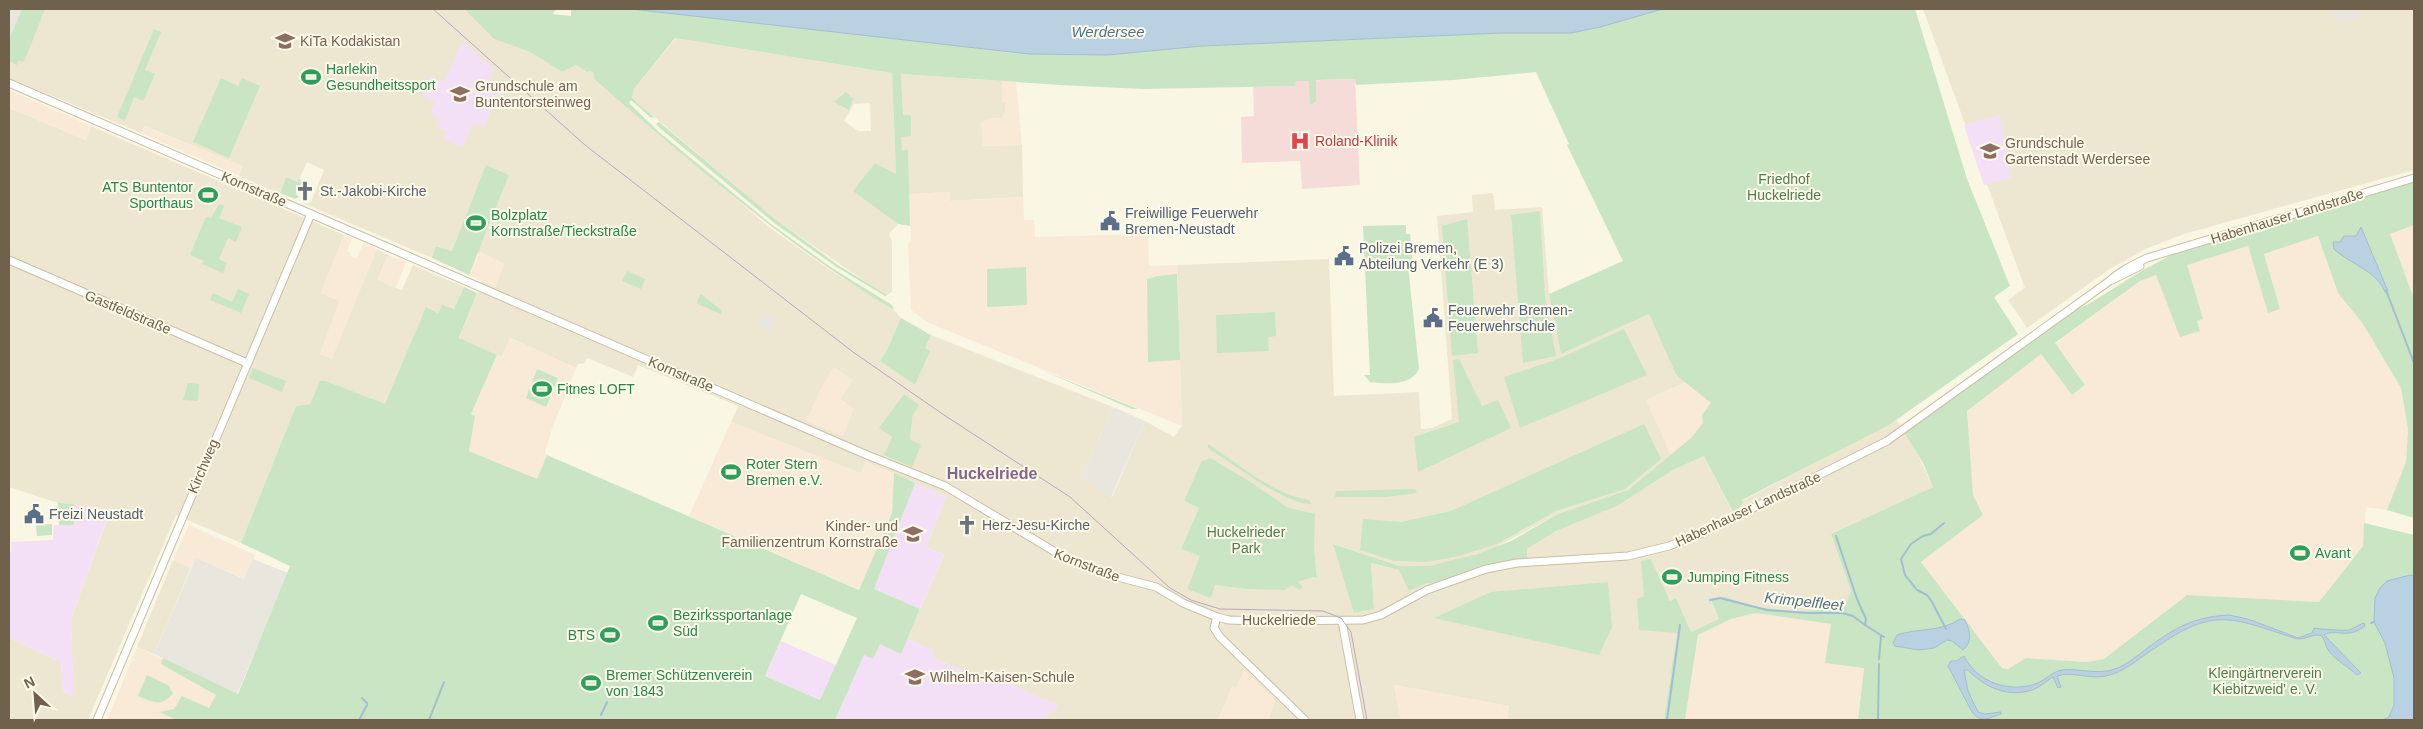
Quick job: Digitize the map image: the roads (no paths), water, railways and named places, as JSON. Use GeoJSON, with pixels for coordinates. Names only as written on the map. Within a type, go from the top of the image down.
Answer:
{"type":"FeatureCollection","features":[{"type":"Feature","properties":{"kind":"street","name":"Kornstraße"},"geometry":{"type":"LineString","coordinates":[[9,83],[854,450],[945,486],[1066,559],[1106,574],[1156,587],[1183,603],[1217,617]]}},
{"type":"Feature","properties":{"kind":"street","name":"Habenhauser Landstraße"},"geometry":{"type":"LineString","coordinates":[[1342,620],[1355,621],[1375,617],[1427,590],[1492,568],[1517,563],[1628,556],[1669,546],[1705,532],[1887,441],[2108,282],[2119,272],[2160,254],[2414,178]]}},
{"type":"Feature","properties":{"kind":"street","name":"Kirchweg"},"geometry":{"type":"LineString","coordinates":[[97,720],[311,214]]}},
{"type":"Feature","properties":{"kind":"street","name":"Gastfeldstraße"},"geometry":{"type":"LineString","coordinates":[[9,260],[247,363]]}},
{"type":"Feature","properties":{"kind":"street","name":"Huckelriede"},"geometry":{"type":"LineString","coordinates":[[1217,617],[1229,620],[1259,621],[1342,620]]}},
{"type":"Feature","properties":{"kind":"street"},"geometry":{"type":"LineString","coordinates":[[1217,617],[1214,628],[1220,637],[1305,720]]}},
{"type":"Feature","properties":{"kind":"street"},"geometry":{"type":"LineString","coordinates":[[1342,620],[1360,720]]}},
{"type":"Feature","properties":{"kind":"water","name":"Werdersee"},"geometry":{"type":"Polygon","coordinates":[[[631,9],[1663,9],[1600,27],[1571,33],[1502,33],[1202,46],[1108,55],[1029,54],[631,9]]]}},
{"type":"Feature","properties":{"kind":"water"},"geometry":{"type":"Polygon","coordinates":[[[2361,227],[2388,291],[2385,292],[2376,278],[2334,249],[2333,242],[2340,242],[2344,236],[2356,236],[2361,227]]]}},
{"type":"Feature","properties":{"kind":"water"},"geometry":{"type":"Polygon","coordinates":[[[2410,575],[2414,576],[2414,720],[2383,720],[2389,717],[2394,705],[2394,678],[2385,643],[2374,622],[2375,598],[2380,588],[2387,581],[2410,575]]]}},
{"type":"Feature","properties":{"kind":"water"},"geometry":{"type":"Polygon","coordinates":[[[2229,615],[2248,619],[2298,638],[2312,633],[2314,628],[2349,630],[2364,623],[2365,626],[2353,632],[2328,633],[2324,635],[2361,673],[2357,675],[2334,657],[2322,636],[2315,635],[2298,639],[2237,621],[2208,621],[2175,635],[2119,672],[2098,677],[2070,674],[2057,676],[2061,687],[2058,688],[2053,677],[2032,690],[2014,693],[2005,692],[1989,686],[1968,670],[1964,670],[1968,691],[1978,712],[1985,714],[2001,712],[2001,714],[1982,719],[1972,712],[1948,666],[1951,661],[1956,661],[1964,656],[1977,673],[1985,679],[2004,686],[2014,687],[2038,683],[2055,672],[2063,670],[2108,671],[2127,663],[2166,635],[2184,625],[2204,618],[2229,615]]]}},
{"type":"Feature","properties":{"kind":"water"},"geometry":{"type":"Polygon","coordinates":[[[1960,619],[1965,620],[1970,636],[1963,650],[1952,641],[1947,640],[1934,648],[1919,650],[1895,646],[1893,643],[1897,635],[1946,626],[1960,619]]]}},
{"type":"Feature","properties":{"kind":"waterway"},"geometry":{"type":"LineString","coordinates":[[2386,290],[2414,363]]}},
{"type":"Feature","properties":{"kind":"waterway"},"geometry":{"type":"LineString","coordinates":[[1944,523],[1931,534],[1923,536],[1911,544],[1901,559],[1905,575],[1917,590],[1927,595],[1946,629]]}},
{"type":"Feature","properties":{"kind":"waterway"},"geometry":{"type":"LineString","coordinates":[[1836,536],[1857,599],[1866,619],[1865,625],[1884,637]]}},
{"type":"Feature","properties":{"kind":"waterway","name":"Krimpelfleet"},"geometry":{"type":"LineString","coordinates":[[1710,600],[1720,598],[1767,610],[1842,613],[1853,616],[1865,625]]}},
{"type":"Feature","properties":{"kind":"waterway","name":"Krimpelfleet"},"geometry":{"type":"LineString","coordinates":[[1667,720],[1680,625]]}},
{"type":"Feature","properties":{"kind":"waterway"},"geometry":{"type":"LineString","coordinates":[[1879,659],[1881,636]]}},
{"type":"Feature","properties":{"kind":"waterway"},"geometry":{"type":"LineString","coordinates":[[1878,720],[1879,664]]}},
{"type":"Feature","properties":{"kind":"waterway"},"geometry":{"type":"LineString","coordinates":[[429,720],[444,682]]}},
{"type":"Feature","properties":{"kind":"waterway"},"geometry":{"type":"LineString","coordinates":[[362,698],[367,703]]}},
{"type":"Feature","properties":{"kind":"waterway"},"geometry":{"type":"LineString","coordinates":[[601,715],[607,702]]}},
{"type":"Feature","properties":{"kind":"waterway"},"geometry":{"type":"LineString","coordinates":[[359,720],[367,705]]}},
{"type":"Feature","properties":{"kind":"tram line"},"geometry":{"type":"LineString","coordinates":[[433,9],[585,145],[853,352],[944,415],[1070,497],[1170,588],[1191,600],[1220,609],[1323,611],[1341,618],[1351,632],[1367,720]]}},
{"type":"Feature","properties":{"kind":"place","name":"KiTa Kodakistan"},"geometry":{"type":"Point","coordinates":[285,41]}},
{"type":"Feature","properties":{"kind":"place","name":"Harlekin Gesundheitssport"},"geometry":{"type":"Point","coordinates":[311,77]}},
{"type":"Feature","properties":{"kind":"place","name":"Grundschule am Buntentorsteinweg"},"geometry":{"type":"Point","coordinates":[460,94]}},
{"type":"Feature","properties":{"kind":"place","name":"Roland-Klinik"},"geometry":{"type":"Point","coordinates":[1300,141]}},
{"type":"Feature","properties":{"kind":"place","name":"Grundschule Gartenstadt Werdersee"},"geometry":{"type":"Point","coordinates":[1990,151]}},
{"type":"Feature","properties":{"kind":"place","name":"St.-Jakobi-Kirche"},"geometry":{"type":"Point","coordinates":[305,191]}},
{"type":"Feature","properties":{"kind":"place","name":"ATS Buntentor Sporthaus"},"geometry":{"type":"Point","coordinates":[208,195]}},
{"type":"Feature","properties":{"kind":"place","name":"Freiwillige Feuerwehr Bremen-Neustadt"},"geometry":{"type":"Point","coordinates":[1110,221]}},
{"type":"Feature","properties":{"kind":"place","name":"Bolzplatz Kornstraße/Tieckstraße"},"geometry":{"type":"Point","coordinates":[476,223]}},
{"type":"Feature","properties":{"kind":"place","name":"Polizei Bremen, Abteilung Verkehr (E 3)"},"geometry":{"type":"Point","coordinates":[1344,256]}},
{"type":"Feature","properties":{"kind":"place","name":"Feuerwehr Bremen- Feuerwehrschule"},"geometry":{"type":"Point","coordinates":[1433,318]}},
{"type":"Feature","properties":{"kind":"place","name":"Fitnes LOFT"},"geometry":{"type":"Point","coordinates":[542,389]}},
{"type":"Feature","properties":{"kind":"place","name":"Roter Stern Bremen e.V."},"geometry":{"type":"Point","coordinates":[731,472]}},
{"type":"Feature","properties":{"kind":"place","name":"Freizi Neustadt"},"geometry":{"type":"Point","coordinates":[34,514]}},
{"type":"Feature","properties":{"kind":"place","name":"Herz-Jesu-Kirche"},"geometry":{"type":"Point","coordinates":[967,525]}},
{"type":"Feature","properties":{"kind":"place","name":"Kinder- und Familienzentrum Kornstraße"},"geometry":{"type":"Point","coordinates":[913,534]}},
{"type":"Feature","properties":{"kind":"place","name":"Avant"},"geometry":{"type":"Point","coordinates":[2300,553]}},
{"type":"Feature","properties":{"kind":"place","name":"Jumping Fitness"},"geometry":{"type":"Point","coordinates":[1672,577]}},
{"type":"Feature","properties":{"kind":"place","name":"Bezirkssportanlage Süd"},"geometry":{"type":"Point","coordinates":[658,623]}},
{"type":"Feature","properties":{"kind":"place","name":"BTS"},"geometry":{"type":"Point","coordinates":[610,635]}},
{"type":"Feature","properties":{"kind":"place","name":"Wilhelm-Kaisen-Schule"},"geometry":{"type":"Point","coordinates":[915,677]}},
{"type":"Feature","properties":{"kind":"place","name":"Bremer Schützenverein von 1843"},"geometry":{"type":"Point","coordinates":[591,683]}},
{"type":"Feature","properties":{"kind":"district","name":"Huckelriede"},"geometry":{"type":"Point","coordinates":[992,473]}},
{"type":"Feature","properties":{"kind":"park label","name":"Friedhof Huckelriede"},"geometry":{"type":"Point","coordinates":[1784,187]}},
{"type":"Feature","properties":{"kind":"park label","name":"Huckelrieder Park"},"geometry":{"type":"Point","coordinates":[1246,540]}},
{"type":"Feature","properties":{"kind":"park label","name":"Kleingärtnerverein Kiebitzweid' e. V."},"geometry":{"type":"Point","coordinates":[2265,682]}}]}
